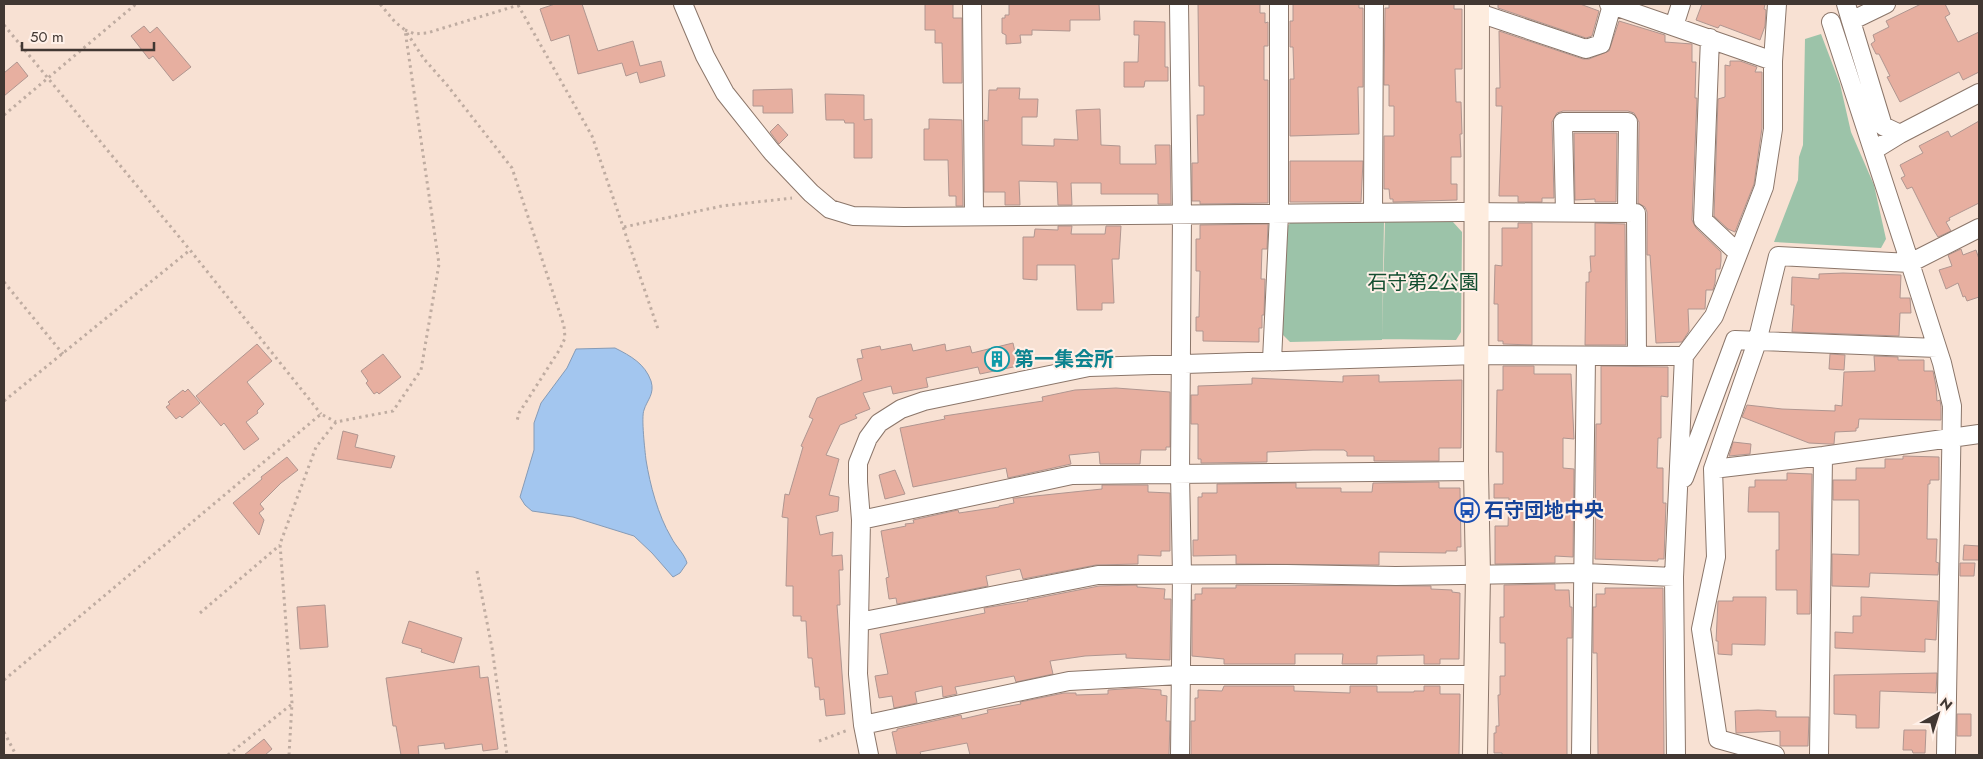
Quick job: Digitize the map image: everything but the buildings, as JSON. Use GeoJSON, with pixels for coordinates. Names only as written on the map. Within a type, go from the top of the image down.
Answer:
{"type":"FeatureCollection","features":[{"type":"Feature","properties":{"kind":"street"},"geometry":{"type":"LineString","coordinates":[[684,4],[705,56],[725,93],[772,152],[806,188],[830,209],[853,216],[904,217],[974,215],[1636,213],[1637,355]]}},
{"type":"Feature","properties":{"kind":"street"},"geometry":{"type":"LineString","coordinates":[[972,4],[974,215]]}},
{"type":"Feature","properties":{"kind":"street"},"geometry":{"type":"LineString","coordinates":[[1179,4],[1182,215],[1180,755]]}},
{"type":"Feature","properties":{"kind":"street"},"geometry":{"type":"LineString","coordinates":[[1272,360],[1279,214],[1278,4]]}},
{"type":"Feature","properties":{"kind":"street"},"geometry":{"type":"LineString","coordinates":[[1373,213],[1374,4]]}},
{"type":"Feature","properties":{"kind":"street"},"geometry":{"type":"LineString","coordinates":[[1475,755],[1478,574],[1476,471],[1477,8],[1586,50],[1600,44],[1610,4],[1773,60]]}},
{"type":"Feature","properties":{"kind":"street"},"geometry":{"type":"LineString","coordinates":[[1674,26],[1681,4]]}},
{"type":"Feature","properties":{"kind":"street"},"geometry":{"type":"LineString","coordinates":[[1676,755],[1674,577],[1684,356],[1714,316],[1737,252],[1764,187],[1772,129],[1773,60],[1778,4]]}},
{"type":"Feature","properties":{"kind":"street"},"geometry":{"type":"LineString","coordinates":[[1846,4],[1883,126],[1900,134]]}},
{"type":"Feature","properties":{"kind":"street"},"geometry":{"type":"LineString","coordinates":[[1851,21],[1886,4]]}},
{"type":"Feature","properties":{"kind":"street"},"geometry":{"type":"LineString","coordinates":[[1831,22],[1937,348],[1952,406],[1946,755]]}},
{"type":"Feature","properties":{"kind":"street"},"geometry":{"type":"LineString","coordinates":[[1710,38],[1703,220],[1737,252]]}},
{"type":"Feature","properties":{"kind":"street"},"geometry":{"type":"LineString","coordinates":[[1874,150],[1900,134],[1979,93]]}},
{"type":"Feature","properties":{"kind":"street"},"geometry":{"type":"LineString","coordinates":[[1565,213],[1563,122],[1628,122],[1627,213]]}},
{"type":"Feature","properties":{"kind":"street"},"geometry":{"type":"LineString","coordinates":[[1775,755],[1718,739],[1701,629],[1716,557],[1713,470],[1757,342],[1778,256],[1910,263],[1979,228]]}},
{"type":"Feature","properties":{"kind":"street"},"geometry":{"type":"LineString","coordinates":[[1678,495],[1735,340],[1937,348]]}},
{"type":"Feature","properties":{"kind":"street"},"geometry":{"type":"LineString","coordinates":[[869,755],[863,725],[858,674],[861,520],[858,463],[870,434],[879,423],[901,409],[924,401],[1089,367],[1477,355],[1684,356]]}},
{"type":"Feature","properties":{"kind":"street"},"geometry":{"type":"LineString","coordinates":[[1581,755],[1586,356]]}},
{"type":"Feature","properties":{"kind":"street"},"geometry":{"type":"LineString","coordinates":[[1713,470],[1979,434]]}},
{"type":"Feature","properties":{"kind":"street"},"geometry":{"type":"LineString","coordinates":[[1818,755],[1823,456]]}},
{"type":"Feature","properties":{"kind":"street"},"geometry":{"type":"LineString","coordinates":[[861,520],[1072,475],[1476,471]]}},
{"type":"Feature","properties":{"kind":"street"},"geometry":{"type":"LineString","coordinates":[[859,622],[1098,576],[1396,576],[1582,573],[1674,577]]}},
{"type":"Feature","properties":{"kind":"street"},"geometry":{"type":"LineString","coordinates":[[863,725],[1069,681],[1180,675],[1476,675]]}},
{"type":"Feature","properties":{"kind":"path"},"geometry":{"type":"LineString","coordinates":[[4,115],[136,4]]}},
{"type":"Feature","properties":{"kind":"path"},"geometry":{"type":"LineString","coordinates":[[380,4],[395,22],[405,30],[415,34],[426,33],[520,4],[592,136],[659,332]]}},
{"type":"Feature","properties":{"kind":"path"},"geometry":{"type":"LineString","coordinates":[[4,25],[190,250],[321,414],[336,422],[394,411],[421,370],[439,264],[405,30]]}},
{"type":"Feature","properties":{"kind":"path"},"geometry":{"type":"LineString","coordinates":[[405,30],[424,59],[447,85],[512,168],[564,326],[565,338],[560,349],[519,413],[517,421]]}},
{"type":"Feature","properties":{"kind":"path"},"geometry":{"type":"LineString","coordinates":[[624,227],[722,206],[794,198],[806,188]]}},
{"type":"Feature","properties":{"kind":"path"},"geometry":{"type":"LineString","coordinates":[[4,401],[190,250]]}},
{"type":"Feature","properties":{"kind":"path"},"geometry":{"type":"LineString","coordinates":[[4,282],[62,354]]}},
{"type":"Feature","properties":{"kind":"path"},"geometry":{"type":"LineString","coordinates":[[4,680],[321,414]]}},
{"type":"Feature","properties":{"kind":"path"},"geometry":{"type":"LineString","coordinates":[[289,755],[292,703],[280,544],[316,447],[336,422]]}},
{"type":"Feature","properties":{"kind":"path"},"geometry":{"type":"LineString","coordinates":[[200,613],[280,544]]}},
{"type":"Feature","properties":{"kind":"path"},"geometry":{"type":"LineString","coordinates":[[477,571],[492,648],[507,755]]}},
{"type":"Feature","properties":{"kind":"path"},"geometry":{"type":"LineString","coordinates":[[228,755],[292,703]]}},
{"type":"Feature","properties":{"kind":"path"},"geometry":{"type":"LineString","coordinates":[[819,741],[863,725]]}},
{"type":"Feature","properties":{"kind":"path"},"geometry":{"type":"LineString","coordinates":[[4,732],[16,755]]}},
{"type":"Feature","properties":{"kind":"green space"},"geometry":{"type":"Polygon","coordinates":[[[1821,34],[1840,84],[1851,132],[1874,185],[1886,239],[1881,248],[1774,242],[1798,180],[1799,157],[1803,145],[1805,39],[1821,34]]]}},
{"type":"Feature","properties":{"kind":"green space"},"geometry":{"type":"Polygon","coordinates":[[[1384,221],[1382,340],[1290,342],[1282,334],[1286,228],[1291,222],[1384,221]]]}},
{"type":"Feature","properties":{"kind":"green space","name":"石守第2公園"},"geometry":{"type":"Polygon","coordinates":[[[1385,221],[1453,222],[1462,232],[1461,332],[1456,340],[1382,339],[1385,221]]]}},
{"type":"Feature","properties":{"kind":"water"},"geometry":{"type":"Polygon","coordinates":[[[615,348],[637,361],[651,381],[652,390],[643,414],[646,460],[652,490],[662,519],[687,563],[680,573],[673,577],[634,536],[573,517],[532,511],[520,497],[534,450],[534,423],[541,403],[567,368],[576,349],[615,348]]]}},
{"type":"Feature","properties":{"kind":"place","name":"第一集会所"},"geometry":{"type":"Point","coordinates":[997,359]}},
{"type":"Feature","properties":{"kind":"place","name":"石守団地中央"},"geometry":{"type":"Point","coordinates":[1467,510]}}]}
